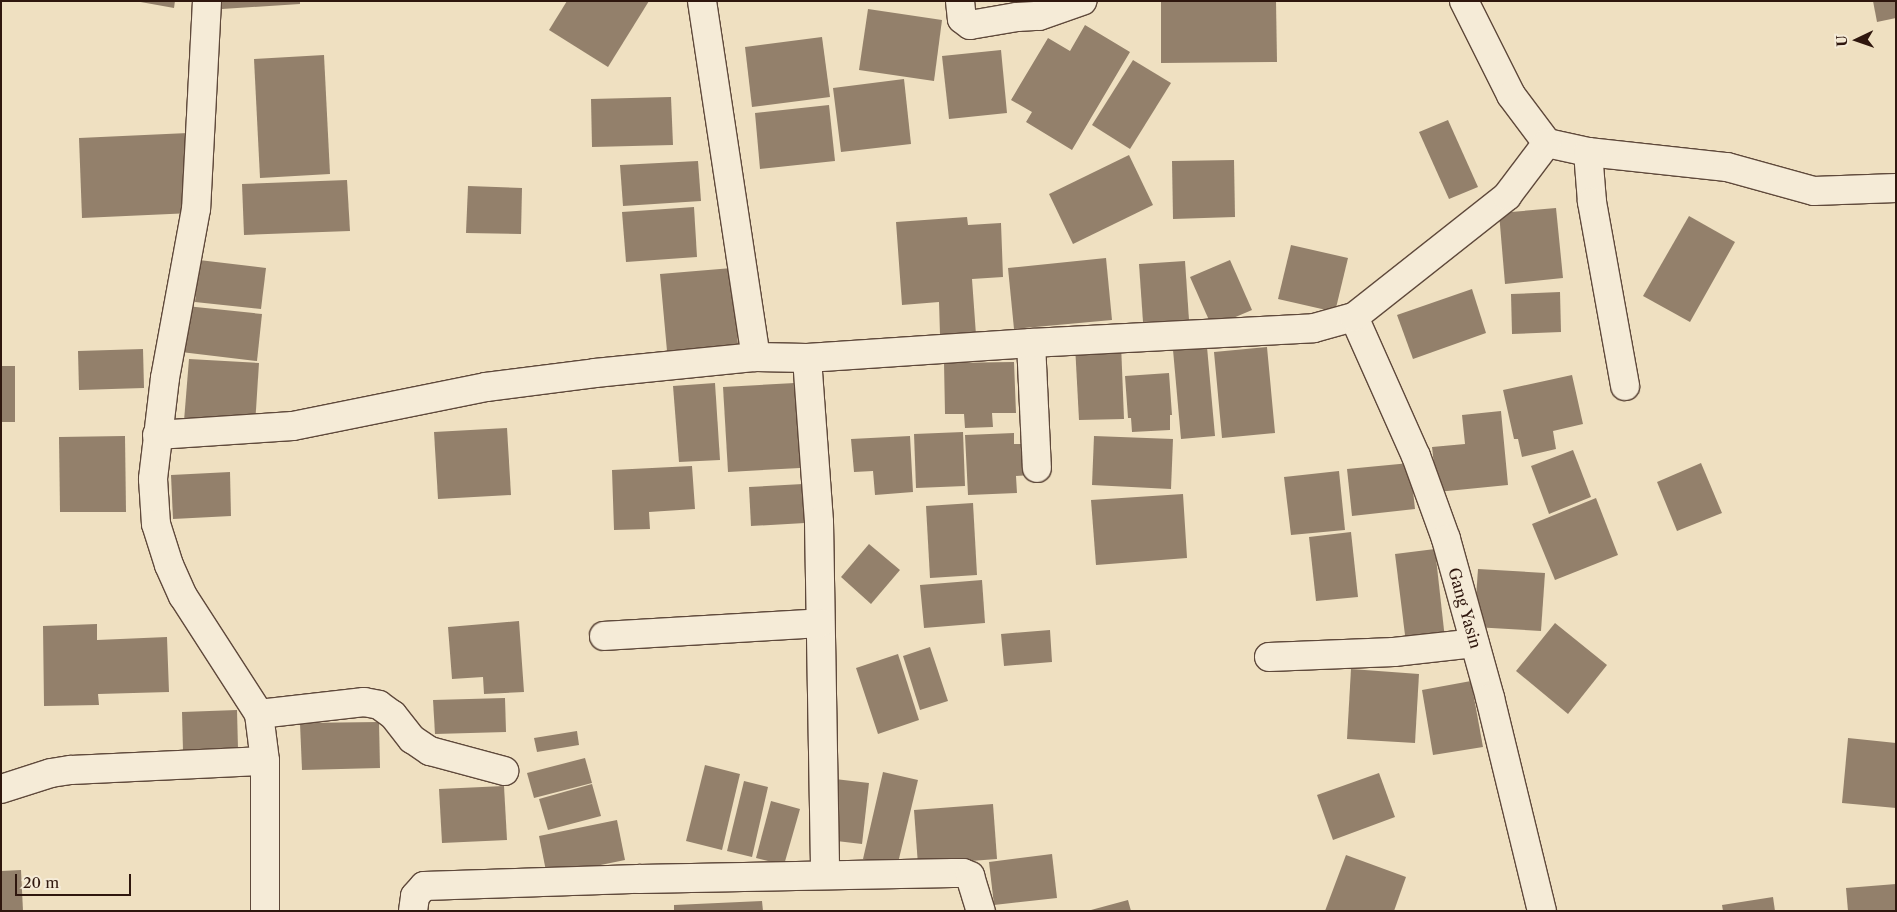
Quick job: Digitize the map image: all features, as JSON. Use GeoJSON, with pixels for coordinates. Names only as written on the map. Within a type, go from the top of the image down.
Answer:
{"type":"FeatureCollection","features":[{"type":"Feature","properties":{"kind":"street"},"geometry":{"type":"LineString","coordinates":[[207,1],[196,209],[157,435],[153,479],[156,524],[169,565],[183,596],[259,714],[265,761],[265,911]]}},
{"type":"Feature","properties":{"kind":"street"},"geometry":{"type":"LineString","coordinates":[[702,1],[756,357]]}},
{"type":"Feature","properties":{"kind":"street"},"geometry":{"type":"LineString","coordinates":[[960,1],[962,19],[970,25],[1017,17],[1040,16],[1082,1]]}},
{"type":"Feature","properties":{"kind":"street"},"geometry":{"type":"LineString","coordinates":[[1464,1],[1511,95],[1546,142],[1588,152],[1727,167],[1814,191],[1896,188]]}},
{"type":"Feature","properties":{"kind":"street"},"geometry":{"type":"LineString","coordinates":[[157,435],[293,426],[486,387],[595,373],[756,357],[808,358],[1031,343],[1314,328],[1354,317],[1507,196],[1546,142]]}},
{"type":"Feature","properties":{"kind":"street"},"geometry":{"type":"LineString","coordinates":[[1588,152],[1592,202],[1624,386]]}},
{"type":"Feature","properties":{"kind":"street","name":"Gang Yasin"},"geometry":{"type":"LineString","coordinates":[[1354,317],[1416,456],[1446,539],[1475,643],[1542,911]]}},
{"type":"Feature","properties":{"kind":"street"},"geometry":{"type":"LineString","coordinates":[[1031,343],[1037,468]]}},
{"type":"Feature","properties":{"kind":"street"},"geometry":{"type":"LineString","coordinates":[[808,358],[819,522],[825,875]]}},
{"type":"Feature","properties":{"kind":"street"},"geometry":{"type":"LineString","coordinates":[[604,636],[820,623]]}},
{"type":"Feature","properties":{"kind":"street"},"geometry":{"type":"LineString","coordinates":[[1269,657],[1394,652],[1475,643]]}},
{"type":"Feature","properties":{"kind":"street"},"geometry":{"type":"LineString","coordinates":[[259,714],[364,702],[379,705],[393,715],[412,739],[430,751],[504,771]]}},
{"type":"Feature","properties":{"kind":"street"},"geometry":{"type":"LineString","coordinates":[[1,789],[51,772],[265,761]]}},
{"type":"Feature","properties":{"kind":"street"},"geometry":{"type":"LineString","coordinates":[[413,911],[415,896],[424,886],[963,873],[970,876],[981,911]]}},
{"type":"Feature","properties":{"kind":"building"},"geometry":{"type":"Polygon","coordinates":[[[135,1],[175,1],[174,8],[135,1]]]}},
{"type":"Feature","properties":{"kind":"building"},"geometry":{"type":"Polygon","coordinates":[[[221,1],[300,1],[300,4],[222,9],[221,1]]]}},
{"type":"Feature","properties":{"kind":"building"},"geometry":{"type":"Polygon","coordinates":[[[567,1],[649,1],[608,67],[549,30],[567,1]]]}},
{"type":"Feature","properties":{"kind":"building"},"geometry":{"type":"Polygon","coordinates":[[[1161,1],[1276,1],[1277,62],[1161,63],[1161,1]]]}},
{"type":"Feature","properties":{"kind":"building"},"geometry":{"type":"Polygon","coordinates":[[[1873,1],[1896,1],[1896,18],[1877,22],[1873,1]]]}},
{"type":"Feature","properties":{"kind":"building"},"geometry":{"type":"Polygon","coordinates":[[[868,9],[942,20],[934,81],[859,70],[868,9]]]}},
{"type":"Feature","properties":{"kind":"building"},"geometry":{"type":"Polygon","coordinates":[[[1085,25],[1130,52],[1072,150],[1026,122],[1032,112],[1011,100],[1048,38],[1070,51],[1085,25]]]}},
{"type":"Feature","properties":{"kind":"building"},"geometry":{"type":"Polygon","coordinates":[[[822,37],[830,97],[752,107],[745,47],[822,37]]]}},
{"type":"Feature","properties":{"kind":"building"},"geometry":{"type":"Polygon","coordinates":[[[1001,50],[1007,113],[949,119],[942,56],[1001,50]]]}},
{"type":"Feature","properties":{"kind":"building"},"geometry":{"type":"Polygon","coordinates":[[[324,55],[330,174],[260,178],[254,59],[324,55]]]}},
{"type":"Feature","properties":{"kind":"building"},"geometry":{"type":"Polygon","coordinates":[[[1133,60],[1171,83],[1130,149],[1092,125],[1133,60]]]}},
{"type":"Feature","properties":{"kind":"building"},"geometry":{"type":"Polygon","coordinates":[[[904,79],[911,144],[841,152],[833,88],[904,79]]]}},
{"type":"Feature","properties":{"kind":"building"},"geometry":{"type":"Polygon","coordinates":[[[671,97],[673,145],[592,147],[591,99],[671,97]]]}},
{"type":"Feature","properties":{"kind":"building"},"geometry":{"type":"Polygon","coordinates":[[[829,105],[835,161],[760,169],[755,113],[829,105]]]}},
{"type":"Feature","properties":{"kind":"building"},"geometry":{"type":"Polygon","coordinates":[[[1448,120],[1478,187],[1449,199],[1419,132],[1448,120]]]}},
{"type":"Feature","properties":{"kind":"building"},"geometry":{"type":"Polygon","coordinates":[[[188,133],[192,213],[82,218],[79,138],[188,133]]]}},
{"type":"Feature","properties":{"kind":"building"},"geometry":{"type":"Polygon","coordinates":[[[1129,155],[1153,205],[1073,244],[1049,194],[1129,155]]]}},
{"type":"Feature","properties":{"kind":"building"},"geometry":{"type":"Polygon","coordinates":[[[1234,160],[1235,217],[1173,219],[1172,161],[1234,160]]]}},
{"type":"Feature","properties":{"kind":"building"},"geometry":{"type":"Polygon","coordinates":[[[698,161],[701,201],[623,206],[620,165],[698,161]]]}},
{"type":"Feature","properties":{"kind":"building"},"geometry":{"type":"Polygon","coordinates":[[[347,180],[350,231],[244,235],[242,184],[347,180]]]}},
{"type":"Feature","properties":{"kind":"building"},"geometry":{"type":"Polygon","coordinates":[[[468,186],[522,188],[521,234],[466,233],[468,186]]]}},
{"type":"Feature","properties":{"kind":"building"},"geometry":{"type":"Polygon","coordinates":[[[694,207],[697,257],[626,262],[622,212],[694,207]]]}},
{"type":"Feature","properties":{"kind":"building"},"geometry":{"type":"Polygon","coordinates":[[[1556,208],[1563,278],[1505,284],[1499,213],[1556,208]]]}},
{"type":"Feature","properties":{"kind":"building"},"geometry":{"type":"Polygon","coordinates":[[[1689,216],[1735,242],[1690,322],[1643,296],[1689,216]]]}},
{"type":"Feature","properties":{"kind":"building"},"geometry":{"type":"Polygon","coordinates":[[[967,217],[968,225],[1001,223],[1003,277],[972,279],[976,335],[940,335],[939,302],[902,305],[896,222],[967,217]]]}},
{"type":"Feature","properties":{"kind":"building"},"geometry":{"type":"Polygon","coordinates":[[[1291,245],[1348,258],[1335,312],[1278,299],[1291,245]]]}},
{"type":"Feature","properties":{"kind":"building"},"geometry":{"type":"Polygon","coordinates":[[[1106,258],[1112,320],[1014,329],[1008,268],[1106,258]]]}},
{"type":"Feature","properties":{"kind":"building"},"geometry":{"type":"Polygon","coordinates":[[[199,260],[266,268],[261,309],[195,302],[199,260]]]}},
{"type":"Feature","properties":{"kind":"building"},"geometry":{"type":"Polygon","coordinates":[[[1230,260],[1252,310],[1212,327],[1190,277],[1230,260]]]}},
{"type":"Feature","properties":{"kind":"building"},"geometry":{"type":"Polygon","coordinates":[[[1185,261],[1189,320],[1143,322],[1139,264],[1185,261]]]}},
{"type":"Feature","properties":{"kind":"building"},"geometry":{"type":"Polygon","coordinates":[[[732,268],[738,345],[667,351],[660,274],[732,268]]]}},
{"type":"Feature","properties":{"kind":"building"},"geometry":{"type":"Polygon","coordinates":[[[1472,289],[1486,333],[1413,359],[1397,315],[1472,289]]]}},
{"type":"Feature","properties":{"kind":"building"},"geometry":{"type":"Polygon","coordinates":[[[1560,292],[1561,332],[1512,334],[1511,294],[1560,292]]]}},
{"type":"Feature","properties":{"kind":"building"},"geometry":{"type":"Polygon","coordinates":[[[186,306],[262,314],[257,361],[181,352],[186,306]]]}},
{"type":"Feature","properties":{"kind":"building"},"geometry":{"type":"Polygon","coordinates":[[[1121,344],[1124,419],[1079,420],[1075,345],[1121,344]]]}},
{"type":"Feature","properties":{"kind":"building"},"geometry":{"type":"Polygon","coordinates":[[[1207,347],[1215,436],[1181,439],[1173,350],[1207,347]]]}},
{"type":"Feature","properties":{"kind":"building"},"geometry":{"type":"Polygon","coordinates":[[[1267,347],[1275,433],[1222,438],[1214,352],[1267,347]]]}},
{"type":"Feature","properties":{"kind":"building"},"geometry":{"type":"Polygon","coordinates":[[[143,349],[144,388],[79,390],[78,351],[143,349]]]}},
{"type":"Feature","properties":{"kind":"building"},"geometry":{"type":"Polygon","coordinates":[[[189,359],[259,363],[255,425],[184,421],[189,359]]]}},
{"type":"Feature","properties":{"kind":"building"},"geometry":{"type":"Polygon","coordinates":[[[1014,362],[1016,413],[992,413],[993,427],[965,428],[964,414],[945,414],[944,363],[1014,362]]]}},
{"type":"Feature","properties":{"kind":"building"},"geometry":{"type":"Polygon","coordinates":[[[1,366],[15,366],[15,422],[1,422],[1,366]]]}},
{"type":"Feature","properties":{"kind":"building"},"geometry":{"type":"Polygon","coordinates":[[[1169,373],[1172,415],[1170,415],[1170,430],[1132,432],[1131,418],[1128,418],[1125,376],[1169,373]]]}},
{"type":"Feature","properties":{"kind":"building"},"geometry":{"type":"Polygon","coordinates":[[[1572,375],[1583,424],[1553,431],[1556,449],[1522,457],[1518,439],[1514,439],[1503,390],[1572,375]]]}},
{"type":"Feature","properties":{"kind":"building"},"geometry":{"type":"Polygon","coordinates":[[[715,383],[720,460],[679,462],[673,386],[715,383]]]}},
{"type":"Feature","properties":{"kind":"building"},"geometry":{"type":"Polygon","coordinates":[[[795,383],[800,468],[728,472],[723,387],[795,383]]]}},
{"type":"Feature","properties":{"kind":"building"},"geometry":{"type":"Polygon","coordinates":[[[1501,411],[1508,485],[1437,492],[1432,447],[1465,444],[1462,415],[1501,411]]]}},
{"type":"Feature","properties":{"kind":"building"},"geometry":{"type":"Polygon","coordinates":[[[507,428],[511,495],[438,499],[434,432],[507,428]]]}},
{"type":"Feature","properties":{"kind":"building"},"geometry":{"type":"Polygon","coordinates":[[[963,432],[965,486],[916,488],[914,434],[963,432]]]}},
{"type":"Feature","properties":{"kind":"building"},"geometry":{"type":"Polygon","coordinates":[[[1014,433],[1014,444],[1029,444],[1031,475],[1016,476],[1017,493],[968,495],[965,435],[1014,433]]]}},
{"type":"Feature","properties":{"kind":"building"},"geometry":{"type":"Polygon","coordinates":[[[125,436],[126,512],[60,512],[59,437],[125,436]]]}},
{"type":"Feature","properties":{"kind":"building"},"geometry":{"type":"Polygon","coordinates":[[[910,436],[913,492],[875,495],[873,471],[854,472],[851,439],[910,436]]]}},
{"type":"Feature","properties":{"kind":"building"},"geometry":{"type":"Polygon","coordinates":[[[1094,436],[1173,439],[1171,489],[1092,485],[1094,436]]]}},
{"type":"Feature","properties":{"kind":"building"},"geometry":{"type":"Polygon","coordinates":[[[1573,450],[1591,497],[1549,514],[1531,466],[1573,450]]]}},
{"type":"Feature","properties":{"kind":"building"},"geometry":{"type":"Polygon","coordinates":[[[1410,463],[1415,509],[1352,516],[1347,469],[1410,463]]]}},
{"type":"Feature","properties":{"kind":"building"},"geometry":{"type":"Polygon","coordinates":[[[1701,463],[1722,513],[1677,531],[1657,482],[1701,463]]]}},
{"type":"Feature","properties":{"kind":"building"},"geometry":{"type":"Polygon","coordinates":[[[692,466],[695,509],[649,512],[650,529],[614,530],[612,470],[692,466]]]}},
{"type":"Feature","properties":{"kind":"building"},"geometry":{"type":"Polygon","coordinates":[[[1339,471],[1345,530],[1291,535],[1284,477],[1339,471]]]}},
{"type":"Feature","properties":{"kind":"building"},"geometry":{"type":"Polygon","coordinates":[[[230,472],[231,516],[173,519],[171,475],[230,472]]]}},
{"type":"Feature","properties":{"kind":"building"},"geometry":{"type":"Polygon","coordinates":[[[803,484],[805,523],[751,526],[749,487],[803,484]]]}},
{"type":"Feature","properties":{"kind":"building"},"geometry":{"type":"Polygon","coordinates":[[[1183,494],[1187,558],[1096,565],[1091,500],[1183,494]]]}},
{"type":"Feature","properties":{"kind":"building"},"geometry":{"type":"Polygon","coordinates":[[[1596,498],[1618,555],[1555,580],[1532,524],[1596,498]]]}},
{"type":"Feature","properties":{"kind":"building"},"geometry":{"type":"Polygon","coordinates":[[[973,503],[977,575],[930,578],[926,506],[973,503]]]}},
{"type":"Feature","properties":{"kind":"building"},"geometry":{"type":"Polygon","coordinates":[[[1351,532],[1358,597],[1316,601],[1309,537],[1351,532]]]}},
{"type":"Feature","properties":{"kind":"building"},"geometry":{"type":"Polygon","coordinates":[[[869,544],[900,570],[871,604],[841,577],[869,544]]]}},
{"type":"Feature","properties":{"kind":"building"},"geometry":{"type":"Polygon","coordinates":[[[1435,549],[1445,639],[1406,643],[1395,554],[1435,549]]]}},
{"type":"Feature","properties":{"kind":"building"},"geometry":{"type":"Polygon","coordinates":[[[1478,569],[1545,573],[1541,631],[1474,627],[1478,569]]]}},
{"type":"Feature","properties":{"kind":"building"},"geometry":{"type":"Polygon","coordinates":[[[982,580],[985,623],[924,628],[920,585],[982,580]]]}},
{"type":"Feature","properties":{"kind":"building"},"geometry":{"type":"Polygon","coordinates":[[[519,621],[524,692],[484,694],[483,677],[452,679],[448,627],[519,621]]]}},
{"type":"Feature","properties":{"kind":"building"},"geometry":{"type":"Polygon","coordinates":[[[1555,623],[1607,665],[1568,714],[1516,671],[1555,623]]]}},
{"type":"Feature","properties":{"kind":"building"},"geometry":{"type":"Polygon","coordinates":[[[97,624],[97,640],[167,637],[169,692],[98,694],[99,705],[44,706],[43,626],[97,624]]]}},
{"type":"Feature","properties":{"kind":"building"},"geometry":{"type":"Polygon","coordinates":[[[1050,630],[1052,662],[1004,666],[1001,634],[1050,630]]]}},
{"type":"Feature","properties":{"kind":"building"},"geometry":{"type":"Polygon","coordinates":[[[930,647],[948,701],[920,710],[903,656],[930,647]]]}},
{"type":"Feature","properties":{"kind":"building"},"geometry":{"type":"Polygon","coordinates":[[[898,654],[919,720],[878,734],[856,668],[898,654]]]}},
{"type":"Feature","properties":{"kind":"building"},"geometry":{"type":"Polygon","coordinates":[[[1351,669],[1419,674],[1415,743],[1347,739],[1351,669]]]}},
{"type":"Feature","properties":{"kind":"building"},"geometry":{"type":"Polygon","coordinates":[[[1471,681],[1483,747],[1433,755],[1422,690],[1471,681]]]}},
{"type":"Feature","properties":{"kind":"building"},"geometry":{"type":"Polygon","coordinates":[[[505,698],[506,732],[435,734],[433,700],[505,698]]]}},
{"type":"Feature","properties":{"kind":"building"},"geometry":{"type":"Polygon","coordinates":[[[237,710],[238,749],[183,751],[182,712],[237,710]]]}},
{"type":"Feature","properties":{"kind":"building"},"geometry":{"type":"Polygon","coordinates":[[[379,722],[380,768],[302,770],[300,723],[379,722]]]}},
{"type":"Feature","properties":{"kind":"building"},"geometry":{"type":"Polygon","coordinates":[[[577,731],[579,745],[537,752],[534,738],[577,731]]]}},
{"type":"Feature","properties":{"kind":"building"},"geometry":{"type":"Polygon","coordinates":[[[1848,738],[1896,743],[1896,808],[1842,803],[1848,738]]]}},
{"type":"Feature","properties":{"kind":"building"},"geometry":{"type":"Polygon","coordinates":[[[585,758],[592,783],[534,798],[527,773],[585,758]]]}},
{"type":"Feature","properties":{"kind":"building"},"geometry":{"type":"Polygon","coordinates":[[[705,765],[740,774],[722,850],[686,841],[705,765]]]}},
{"type":"Feature","properties":{"kind":"building"},"geometry":{"type":"Polygon","coordinates":[[[883,772],[918,780],[897,867],[863,859],[883,772]]]}},
{"type":"Feature","properties":{"kind":"building"},"geometry":{"type":"Polygon","coordinates":[[[1379,773],[1395,817],[1333,840],[1317,795],[1379,773]]]}},
{"type":"Feature","properties":{"kind":"building"},"geometry":{"type":"Polygon","coordinates":[[[835,779],[869,783],[862,844],[828,840],[835,779]]]}},
{"type":"Feature","properties":{"kind":"building"},"geometry":{"type":"Polygon","coordinates":[[[744,781],[768,787],[752,857],[727,851],[744,781]]]}},
{"type":"Feature","properties":{"kind":"building"},"geometry":{"type":"Polygon","coordinates":[[[592,784],[601,816],[548,830],[539,799],[592,784]]]}},
{"type":"Feature","properties":{"kind":"building"},"geometry":{"type":"Polygon","coordinates":[[[504,786],[507,840],[442,843],[439,789],[504,786]]]}},
{"type":"Feature","properties":{"kind":"building"},"geometry":{"type":"Polygon","coordinates":[[[771,801],[800,809],[784,865],[756,858],[771,801]]]}},
{"type":"Feature","properties":{"kind":"building"},"geometry":{"type":"Polygon","coordinates":[[[993,804],[997,859],[918,865],[914,810],[993,804]]]}},
{"type":"Feature","properties":{"kind":"building"},"geometry":{"type":"Polygon","coordinates":[[[617,820],[625,860],[547,876],[539,836],[617,820]]]}},
{"type":"Feature","properties":{"kind":"building"},"geometry":{"type":"Polygon","coordinates":[[[1052,854],[1057,898],[994,905],[989,862],[1052,854]]]}},
{"type":"Feature","properties":{"kind":"building"},"geometry":{"type":"Polygon","coordinates":[[[1346,855],[1406,877],[1394,911],[1325,911],[1346,855]]]}},
{"type":"Feature","properties":{"kind":"building"},"geometry":{"type":"Polygon","coordinates":[[[21,870],[23,911],[1,911],[1,871],[21,870]]]}},
{"type":"Feature","properties":{"kind":"building"},"geometry":{"type":"Polygon","coordinates":[[[1896,884],[1896,911],[1848,911],[1846,888],[1896,884]]]}},
{"type":"Feature","properties":{"kind":"building"},"geometry":{"type":"Polygon","coordinates":[[[1773,897],[1775,911],[1723,911],[1722,905],[1773,897]]]}},
{"type":"Feature","properties":{"kind":"building"},"geometry":{"type":"Polygon","coordinates":[[[1128,900],[1131,911],[1091,911],[1091,910],[1128,900]]]}},
{"type":"Feature","properties":{"kind":"building"},"geometry":{"type":"Polygon","coordinates":[[[762,901],[763,911],[674,911],[674,905],[762,901]]]}}]}
